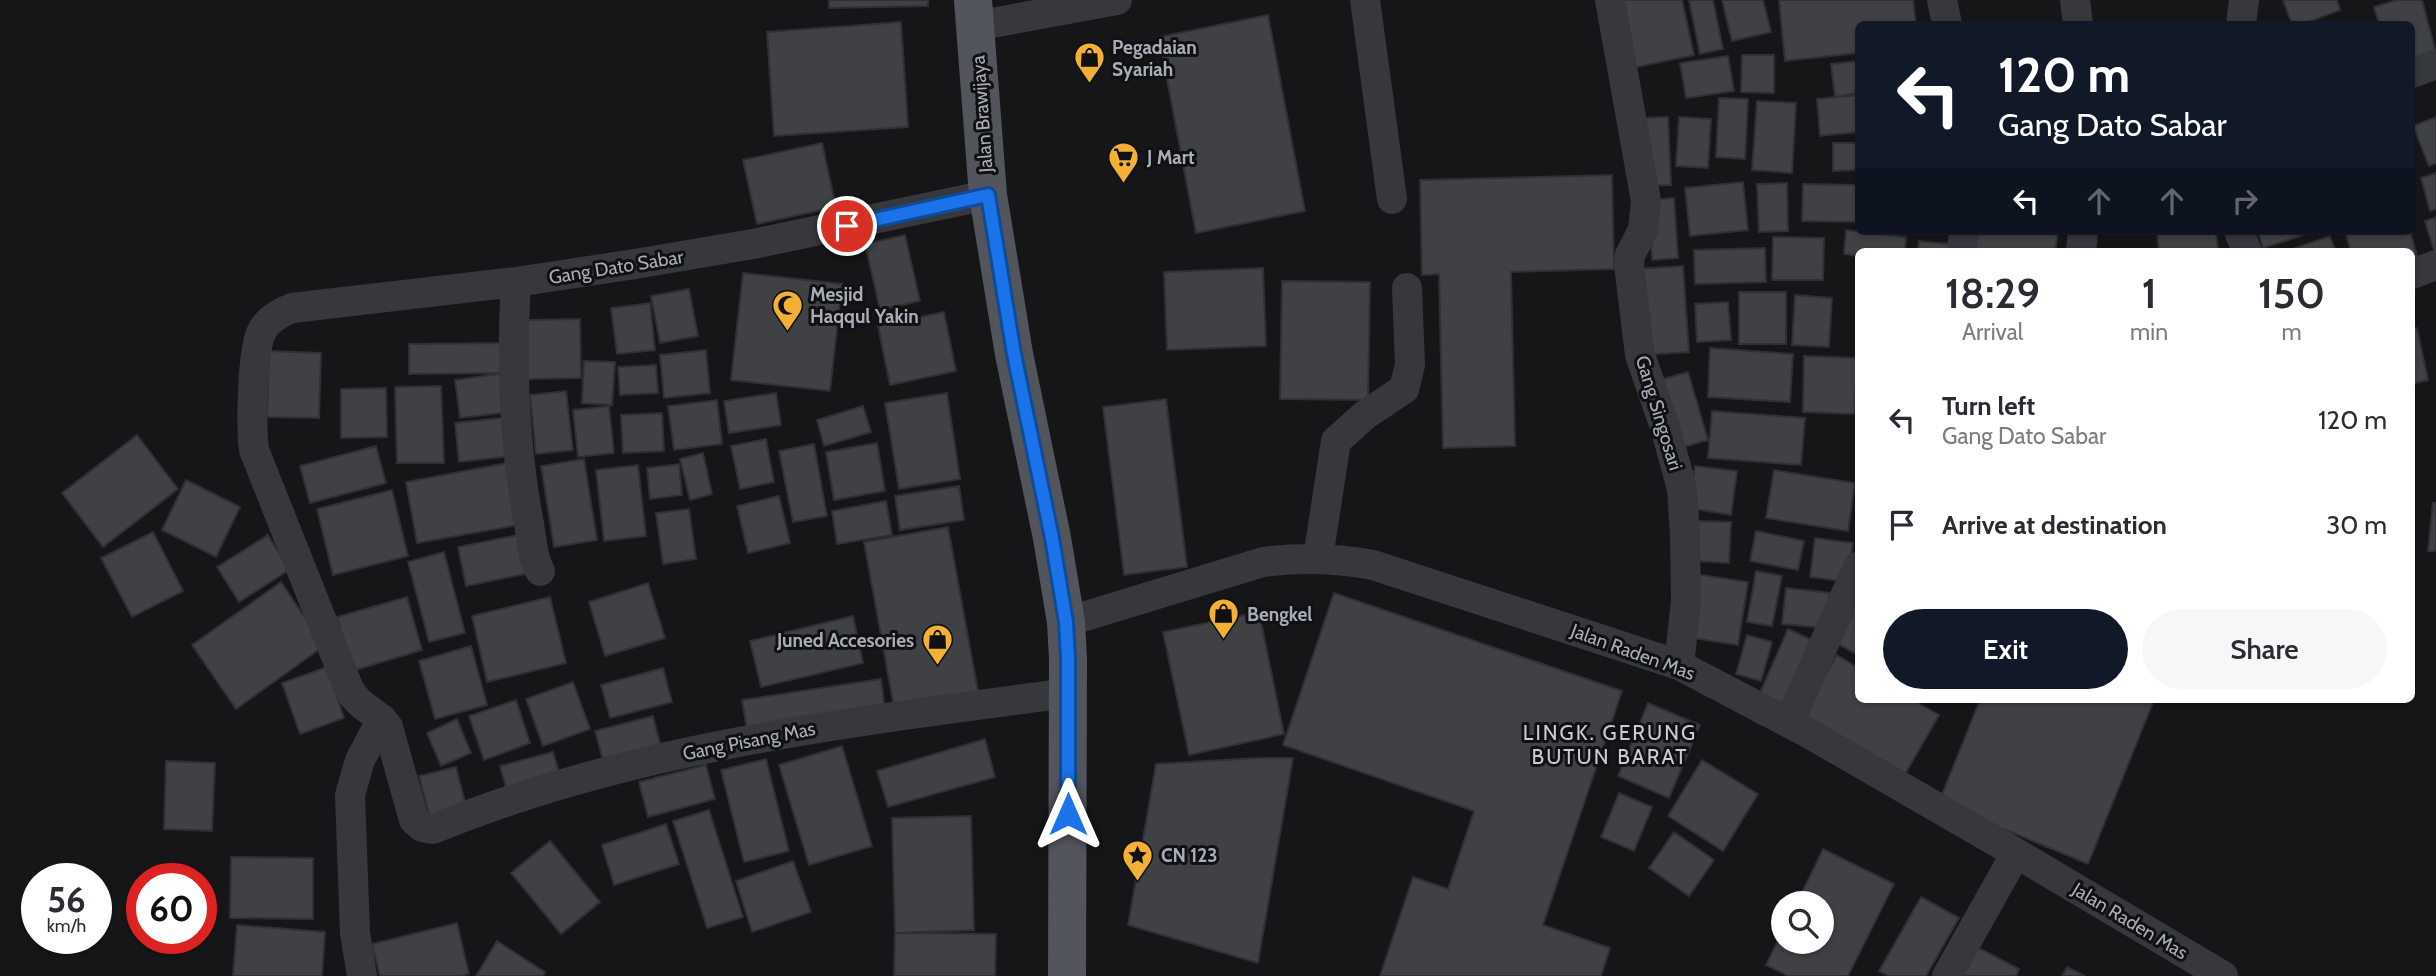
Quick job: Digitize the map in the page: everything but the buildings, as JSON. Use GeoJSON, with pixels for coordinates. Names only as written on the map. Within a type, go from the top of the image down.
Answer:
{"type":"FeatureCollection","features":[{"type":"Feature","properties":{"kind":"main road","name":"Jalan Brawijaya"},"geometry":{"type":"LineString","coordinates":[[974,13],[988,195],[1014,354],[1052,538],[1066,622],[1067,976]]}},
{"type":"Feature","properties":{"kind":"street"},"geometry":{"type":"LineString","coordinates":[[974,13],[1117,0]]}},
{"type":"Feature","properties":{"kind":"street"},"geometry":{"type":"LineString","coordinates":[[1365,0],[1392,199]]}},
{"type":"Feature","properties":{"kind":"street","name":"Gang Singosari"},"geometry":{"type":"LineString","coordinates":[[1610,0],[1646,201],[1643,230],[1630,255],[1629,265],[1638,347],[1666,430],[1682,489],[1686,601],[1679,665]]}},
{"type":"Feature","properties":{"kind":"street"},"geometry":{"type":"LineString","coordinates":[[1942,0],[1946,21]]}},
{"type":"Feature","properties":{"kind":"street"},"geometry":{"type":"LineString","coordinates":[[2075,0],[2078,21]]}},
{"type":"Feature","properties":{"kind":"street"},"geometry":{"type":"LineString","coordinates":[[2415,72],[2436,64]]}},
{"type":"Feature","properties":{"kind":"street","name":"Gang Dato Sabar"},"geometry":{"type":"LineString","coordinates":[[382,719],[361,706],[349,689],[254,450],[252,423],[257,344],[267,324],[278,314],[292,308],[516,282],[753,244],[988,195]]}},
{"type":"Feature","properties":{"kind":"street"},"geometry":{"type":"LineString","coordinates":[[2415,273],[2436,265]]}},
{"type":"Feature","properties":{"kind":"street"},"geometry":{"type":"LineString","coordinates":[[516,282],[515,396],[519,451],[526,505],[540,571]]}},
{"type":"Feature","properties":{"kind":"street"},"geometry":{"type":"LineString","coordinates":[[1318,558],[1336,441],[1365,415],[1404,389],[1410,365],[1407,288]]}},
{"type":"Feature","properties":{"kind":"street","name":"Jalan Raden Mas"},"geometry":{"type":"LineString","coordinates":[[1066,622],[1235,569],[1290,558],[1318,558],[1373,565],[1679,665],[1789,723],[2223,976]]}},
{"type":"Feature","properties":{"kind":"street"},"geometry":{"type":"LineString","coordinates":[[1789,723],[1855,574]]}},
{"type":"Feature","properties":{"kind":"street","name":"Gang Pisang Mas"},"geometry":{"type":"LineString","coordinates":[[382,719],[391,736],[414,820],[425,829],[592,777],[722,745],[828,725],[1068,693]]}},
{"type":"Feature","properties":{"kind":"street"},"geometry":{"type":"LineString","coordinates":[[362,976],[355,933],[350,795],[360,760],[382,719]]}},
{"type":"Feature","properties":{"kind":"street"},"geometry":{"type":"LineString","coordinates":[[1947,976],[2016,853]]}},
{"type":"Feature","properties":{"kind":"place","name":"Pegadaian Syariah"},"geometry":{"type":"Point","coordinates":[1089,85]}},
{"type":"Feature","properties":{"kind":"place","name":"J Mart"},"geometry":{"type":"Point","coordinates":[1124,184]}},
{"type":"Feature","properties":{"kind":"place","name":"Mesjid Haqqul Yakin"},"geometry":{"type":"Point","coordinates":[787,332]}},
{"type":"Feature","properties":{"kind":"place","name":"Bengkel"},"geometry":{"type":"Point","coordinates":[1224,641]}},
{"type":"Feature","properties":{"kind":"place","name":"Juned Accesories"},"geometry":{"type":"Point","coordinates":[937,667]}},
{"type":"Feature","properties":{"kind":"place","name":"CN 123"},"geometry":{"type":"Point","coordinates":[1138,882]}},
{"type":"Feature","properties":{"kind":"district","name":"LINGK. GERUNG BUTUN BARAT"},"geometry":{"type":"Point","coordinates":[1610,744]}},
{"type":"Feature","properties":{"kind":"route"},"geometry":{"type":"LineString","coordinates":[[847,226],[988,195],[1014,354],[1052,538],[1066,622],[1068,814]]}}]}
